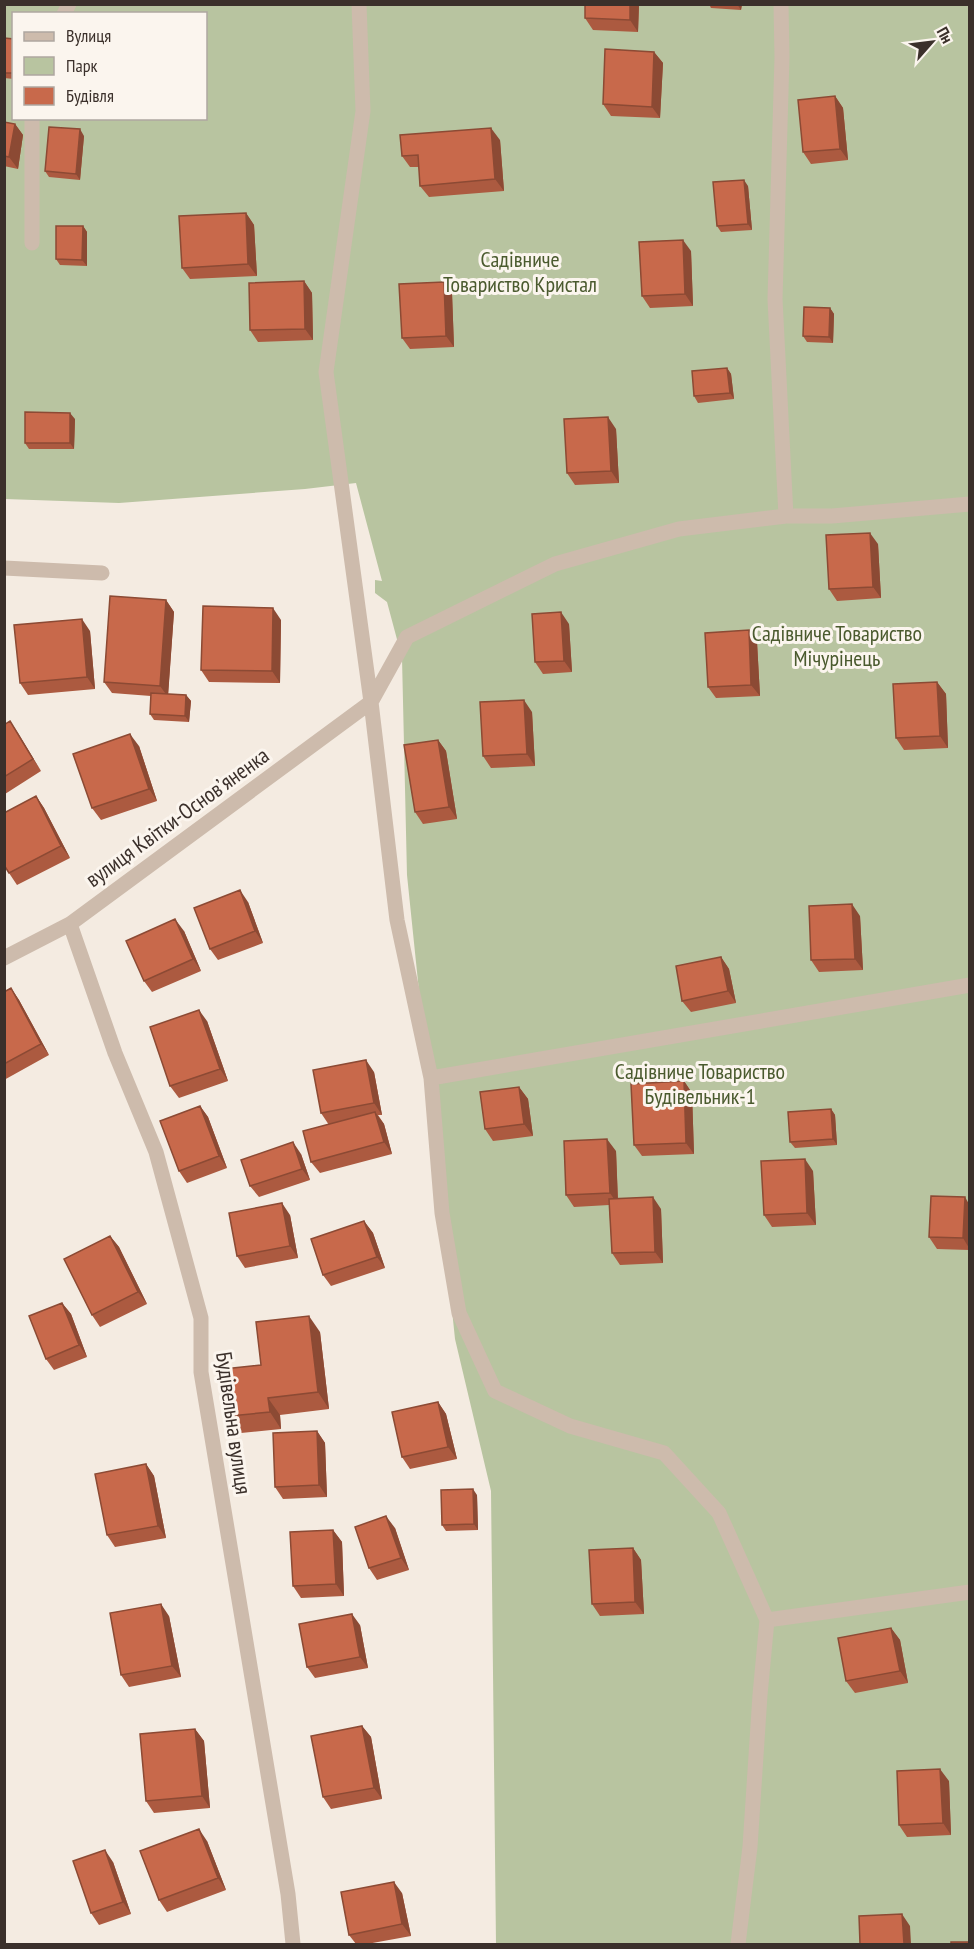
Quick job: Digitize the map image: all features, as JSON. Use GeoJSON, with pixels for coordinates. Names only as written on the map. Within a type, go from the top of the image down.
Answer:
{"type":"FeatureCollection","features":[{"type":"Feature","properties":{"kind":"street"},"geometry":{"type":"LineString","coordinates":[[359,4],[363,111],[326,372],[371,702],[397,920],[431,1078],[442,1213],[459,1313],[495,1391],[570,1426],[664,1453],[719,1514],[767,1620],[750,1847],[738,1944]]}},
{"type":"Feature","properties":{"kind":"street"},"geometry":{"type":"LineString","coordinates":[[782,4],[775,299],[786,516]]}},
{"type":"Feature","properties":{"kind":"street"},"geometry":{"type":"LineString","coordinates":[[32,120],[32,243]]}},
{"type":"Feature","properties":{"kind":"street"},"geometry":{"type":"LineString","coordinates":[[371,702],[407,637],[555,564],[679,529],[786,516],[832,516],[969,504]]}},
{"type":"Feature","properties":{"kind":"street"},"geometry":{"type":"LineString","coordinates":[[4,568],[102,573]]}},
{"type":"Feature","properties":{"kind":"street","name":"вулиця Квітки-Основʼяненка"},"geometry":{"type":"LineString","coordinates":[[4,958],[70,924],[371,702]]}},
{"type":"Feature","properties":{"kind":"street","name":"Будівельна вулиця"},"geometry":{"type":"LineString","coordinates":[[70,924],[115,1053],[156,1152],[201,1318],[201,1372],[288,1894],[294,1944]]}},
{"type":"Feature","properties":{"kind":"street"},"geometry":{"type":"LineString","coordinates":[[431,1078],[969,985]]}},
{"type":"Feature","properties":{"kind":"street"},"geometry":{"type":"LineString","coordinates":[[767,1620],[969,1592]]}},
{"type":"Feature","properties":{"kind":"green space"},"geometry":{"type":"Polygon","coordinates":[[[5,5],[969,5],[969,1944],[496,1944],[491,1491],[455,1339],[407,875],[402,658],[387,602],[375,593],[375,580],[382,581],[356,483],[119,503],[5,499],[5,5]]]}},
{"type":"Feature","properties":{"kind":"building"},"geometry":{"type":"Polygon","coordinates":[[[585,4],[630,4],[630,20],[585,18],[585,4]]]}},
{"type":"Feature","properties":{"kind":"building"},"geometry":{"type":"Polygon","coordinates":[[[4,38],[12,39],[12,73],[4,73],[4,38]]]}},
{"type":"Feature","properties":{"kind":"building"},"geometry":{"type":"Polygon","coordinates":[[[605,49],[654,52],[652,107],[603,104],[605,49]]]}},
{"type":"Feature","properties":{"kind":"building"},"geometry":{"type":"Polygon","coordinates":[[[835,96],[840,149],[803,152],[798,100],[835,96]]]}},
{"type":"Feature","properties":{"kind":"building"},"geometry":{"type":"Polygon","coordinates":[[[4,122],[15,124],[9,157],[4,156],[4,122]]]}},
{"type":"Feature","properties":{"kind":"building"},"geometry":{"type":"Polygon","coordinates":[[[49,127],[80,129],[76,174],[45,171],[49,127]]]}},
{"type":"Feature","properties":{"kind":"building"},"geometry":{"type":"Polygon","coordinates":[[[491,128],[495,179],[420,186],[418,155],[402,156],[400,135],[491,128]]]}},
{"type":"Feature","properties":{"kind":"building"},"geometry":{"type":"Polygon","coordinates":[[[744,180],[748,224],[717,226],[713,182],[744,180]]]}},
{"type":"Feature","properties":{"kind":"building"},"geometry":{"type":"Polygon","coordinates":[[[246,213],[248,264],[182,268],[179,216],[246,213]]]}},
{"type":"Feature","properties":{"kind":"building"},"geometry":{"type":"Polygon","coordinates":[[[56,226],[83,226],[82,260],[56,259],[56,226]]]}},
{"type":"Feature","properties":{"kind":"building"},"geometry":{"type":"Polygon","coordinates":[[[683,240],[685,294],[642,296],[639,242],[683,240]]]}},
{"type":"Feature","properties":{"kind":"building"},"geometry":{"type":"Polygon","coordinates":[[[304,281],[305,329],[250,330],[249,283],[304,281]]]}},
{"type":"Feature","properties":{"kind":"building"},"geometry":{"type":"Polygon","coordinates":[[[444,282],[446,336],[402,338],[399,284],[444,282]]]}},
{"type":"Feature","properties":{"kind":"building"},"geometry":{"type":"Polygon","coordinates":[[[804,307],[830,308],[829,337],[803,336],[804,307]]]}},
{"type":"Feature","properties":{"kind":"building"},"geometry":{"type":"Polygon","coordinates":[[[727,368],[730,393],[694,396],[692,371],[727,368]]]}},
{"type":"Feature","properties":{"kind":"building"},"geometry":{"type":"Polygon","coordinates":[[[25,412],[70,413],[70,443],[25,443],[25,412]]]}},
{"type":"Feature","properties":{"kind":"building"},"geometry":{"type":"Polygon","coordinates":[[[608,417],[611,471],[567,473],[564,419],[608,417]]]}},
{"type":"Feature","properties":{"kind":"building"},"geometry":{"type":"Polygon","coordinates":[[[870,533],[873,587],[829,589],[826,535],[870,533]]]}},
{"type":"Feature","properties":{"kind":"building"},"geometry":{"type":"Polygon","coordinates":[[[110,596],[166,600],[160,686],[104,682],[110,596]]]}},
{"type":"Feature","properties":{"kind":"building"},"geometry":{"type":"Polygon","coordinates":[[[203,606],[273,608],[272,671],[201,670],[203,606]]]}},
{"type":"Feature","properties":{"kind":"building"},"geometry":{"type":"Polygon","coordinates":[[[561,612],[564,661],[535,662],[532,614],[561,612]]]}},
{"type":"Feature","properties":{"kind":"building"},"geometry":{"type":"Polygon","coordinates":[[[82,619],[87,677],[20,683],[14,625],[82,619]]]}},
{"type":"Feature","properties":{"kind":"building"},"geometry":{"type":"Polygon","coordinates":[[[749,630],[751,685],[708,687],[705,633],[749,630]]]}},
{"type":"Feature","properties":{"kind":"building"},"geometry":{"type":"Polygon","coordinates":[[[937,682],[940,736],[896,738],[893,684],[937,682]]]}},
{"type":"Feature","properties":{"kind":"building"},"geometry":{"type":"Polygon","coordinates":[[[151,693],[186,695],[185,716],[150,714],[151,693]]]}},
{"type":"Feature","properties":{"kind":"building"},"geometry":{"type":"Polygon","coordinates":[[[524,700],[527,754],[483,756],[480,702],[524,700]]]}},
{"type":"Feature","properties":{"kind":"building"},"geometry":{"type":"Polygon","coordinates":[[[10,721],[33,759],[4,777],[4,725],[10,721]]]}},
{"type":"Feature","properties":{"kind":"building"},"geometry":{"type":"Polygon","coordinates":[[[130,734],[149,789],[92,808],[73,754],[130,734]]]}},
{"type":"Feature","properties":{"kind":"building"},"geometry":{"type":"Polygon","coordinates":[[[438,740],[449,807],[415,812],[404,745],[438,740]]]}},
{"type":"Feature","properties":{"kind":"building"},"geometry":{"type":"Polygon","coordinates":[[[36,796],[61,846],[9,873],[4,865],[4,813],[36,796]]]}},
{"type":"Feature","properties":{"kind":"building"},"geometry":{"type":"Polygon","coordinates":[[[240,890],[255,931],[210,949],[194,908],[240,890]]]}},
{"type":"Feature","properties":{"kind":"building"},"geometry":{"type":"Polygon","coordinates":[[[852,904],[855,959],[811,960],[809,906],[852,904]]]}},
{"type":"Feature","properties":{"kind":"building"},"geometry":{"type":"Polygon","coordinates":[[[175,919],[193,959],[144,981],[126,941],[175,919]]]}},
{"type":"Feature","properties":{"kind":"building"},"geometry":{"type":"Polygon","coordinates":[[[721,957],[728,991],[682,1001],[676,966],[721,957]]]}},
{"type":"Feature","properties":{"kind":"building"},"geometry":{"type":"Polygon","coordinates":[[[11,988],[41,1044],[4,1064],[4,992],[11,988]]]}},
{"type":"Feature","properties":{"kind":"building"},"geometry":{"type":"Polygon","coordinates":[[[199,1010],[220,1069],[170,1086],[150,1027],[199,1010]]]}},
{"type":"Feature","properties":{"kind":"building"},"geometry":{"type":"Polygon","coordinates":[[[366,1060],[374,1103],[321,1113],[313,1070],[366,1060]]]}},
{"type":"Feature","properties":{"kind":"building"},"geometry":{"type":"Polygon","coordinates":[[[684,1081],[686,1143],[634,1145],[631,1084],[684,1081]]]}},
{"type":"Feature","properties":{"kind":"building"},"geometry":{"type":"Polygon","coordinates":[[[519,1087],[524,1124],[485,1129],[480,1092],[519,1087]]]}},
{"type":"Feature","properties":{"kind":"building"},"geometry":{"type":"Polygon","coordinates":[[[200,1106],[219,1156],[179,1171],[160,1121],[200,1106]]]}},
{"type":"Feature","properties":{"kind":"building"},"geometry":{"type":"Polygon","coordinates":[[[831,1109],[833,1139],[790,1142],[788,1112],[831,1109]]]}},
{"type":"Feature","properties":{"kind":"building"},"geometry":{"type":"Polygon","coordinates":[[[375,1112],[384,1142],[311,1162],[303,1131],[375,1112]]]}},
{"type":"Feature","properties":{"kind":"building"},"geometry":{"type":"Polygon","coordinates":[[[607,1139],[610,1193],[566,1195],[564,1141],[607,1139]]]}},
{"type":"Feature","properties":{"kind":"building"},"geometry":{"type":"Polygon","coordinates":[[[293,1142],[302,1169],[250,1186],[241,1160],[293,1142]]]}},
{"type":"Feature","properties":{"kind":"building"},"geometry":{"type":"Polygon","coordinates":[[[805,1159],[807,1213],[764,1215],[761,1161],[805,1159]]]}},
{"type":"Feature","properties":{"kind":"building"},"geometry":{"type":"Polygon","coordinates":[[[931,1196],[965,1197],[963,1238],[929,1237],[931,1196]]]}},
{"type":"Feature","properties":{"kind":"building"},"geometry":{"type":"Polygon","coordinates":[[[653,1197],[655,1252],[612,1253],[609,1199],[653,1197]]]}},
{"type":"Feature","properties":{"kind":"building"},"geometry":{"type":"Polygon","coordinates":[[[282,1203],[290,1246],[237,1256],[229,1213],[282,1203]]]}},
{"type":"Feature","properties":{"kind":"building"},"geometry":{"type":"Polygon","coordinates":[[[364,1221],[377,1257],[323,1275],[311,1239],[364,1221]]]}},
{"type":"Feature","properties":{"kind":"building"},"geometry":{"type":"Polygon","coordinates":[[[110,1236],[138,1292],[92,1315],[64,1259],[110,1236]]]}},
{"type":"Feature","properties":{"kind":"building"},"geometry":{"type":"Polygon","coordinates":[[[62,1303],[79,1345],[46,1359],[29,1316],[62,1303]]]}},
{"type":"Feature","properties":{"kind":"building"},"geometry":{"type":"Polygon","coordinates":[[[309,1316],[318,1392],[268,1398],[270,1412],[230,1416],[224,1369],[261,1365],[256,1322],[309,1316]]]}},
{"type":"Feature","properties":{"kind":"building"},"geometry":{"type":"Polygon","coordinates":[[[438,1402],[448,1447],[402,1457],[392,1412],[438,1402]]]}},
{"type":"Feature","properties":{"kind":"building"},"geometry":{"type":"Polygon","coordinates":[[[317,1431],[319,1485],[275,1487],[273,1433],[317,1431]]]}},
{"type":"Feature","properties":{"kind":"building"},"geometry":{"type":"Polygon","coordinates":[[[146,1464],[158,1526],[107,1535],[95,1474],[146,1464]]]}},
{"type":"Feature","properties":{"kind":"building"},"geometry":{"type":"Polygon","coordinates":[[[473,1489],[474,1524],[442,1525],[441,1490],[473,1489]]]}},
{"type":"Feature","properties":{"kind":"building"},"geometry":{"type":"Polygon","coordinates":[[[386,1516],[401,1558],[369,1568],[355,1527],[386,1516]]]}},
{"type":"Feature","properties":{"kind":"building"},"geometry":{"type":"Polygon","coordinates":[[[333,1530],[336,1584],[293,1586],[290,1532],[333,1530]]]}},
{"type":"Feature","properties":{"kind":"building"},"geometry":{"type":"Polygon","coordinates":[[[633,1548],[635,1602],[592,1604],[589,1550],[633,1548]]]}},
{"type":"Feature","properties":{"kind":"building"},"geometry":{"type":"Polygon","coordinates":[[[161,1604],[172,1666],[121,1675],[110,1613],[161,1604]]]}},
{"type":"Feature","properties":{"kind":"building"},"geometry":{"type":"Polygon","coordinates":[[[352,1614],[360,1657],[307,1667],[299,1624],[352,1614]]]}},
{"type":"Feature","properties":{"kind":"building"},"geometry":{"type":"Polygon","coordinates":[[[891,1628],[900,1671],[846,1681],[838,1638],[891,1628]]]}},
{"type":"Feature","properties":{"kind":"building"},"geometry":{"type":"Polygon","coordinates":[[[362,1726],[374,1788],[323,1797],[311,1736],[362,1726]]]}},
{"type":"Feature","properties":{"kind":"building"},"geometry":{"type":"Polygon","coordinates":[[[195,1729],[202,1796],[146,1801],[140,1734],[195,1729]]]}},
{"type":"Feature","properties":{"kind":"building"},"geometry":{"type":"Polygon","coordinates":[[[940,1769],[943,1823],[899,1825],[897,1771],[940,1769]]]}},
{"type":"Feature","properties":{"kind":"building"},"geometry":{"type":"Polygon","coordinates":[[[199,1829],[218,1878],[159,1900],[140,1851],[199,1829]]]}},
{"type":"Feature","properties":{"kind":"building"},"geometry":{"type":"Polygon","coordinates":[[[105,1850],[123,1902],[91,1913],[73,1861],[105,1850]]]}},
{"type":"Feature","properties":{"kind":"building"},"geometry":{"type":"Polygon","coordinates":[[[394,1882],[402,1924],[349,1935],[341,1892],[394,1882]]]}},
{"type":"Feature","properties":{"kind":"building"},"geometry":{"type":"Polygon","coordinates":[[[902,1914],[904,1944],[860,1944],[859,1916],[902,1914]]]}},
{"type":"Feature","properties":{"kind":"building"},"geometry":{"type":"Polygon","coordinates":[[[951,1942],[969,1942],[969,1944],[951,1944],[951,1942]]]}},
{"type":"Feature","properties":{"kind":"park label","name":"Садівниче Товариство Кристал"},"geometry":{"type":"Point","coordinates":[520,272]}},
{"type":"Feature","properties":{"kind":"park label","name":"Садівниче Товариство Мічурінець"},"geometry":{"type":"Point","coordinates":[837,646]}},
{"type":"Feature","properties":{"kind":"park label","name":"Садівниче Товариство Будівельник-1"},"geometry":{"type":"Point","coordinates":[700,1084]}}]}
